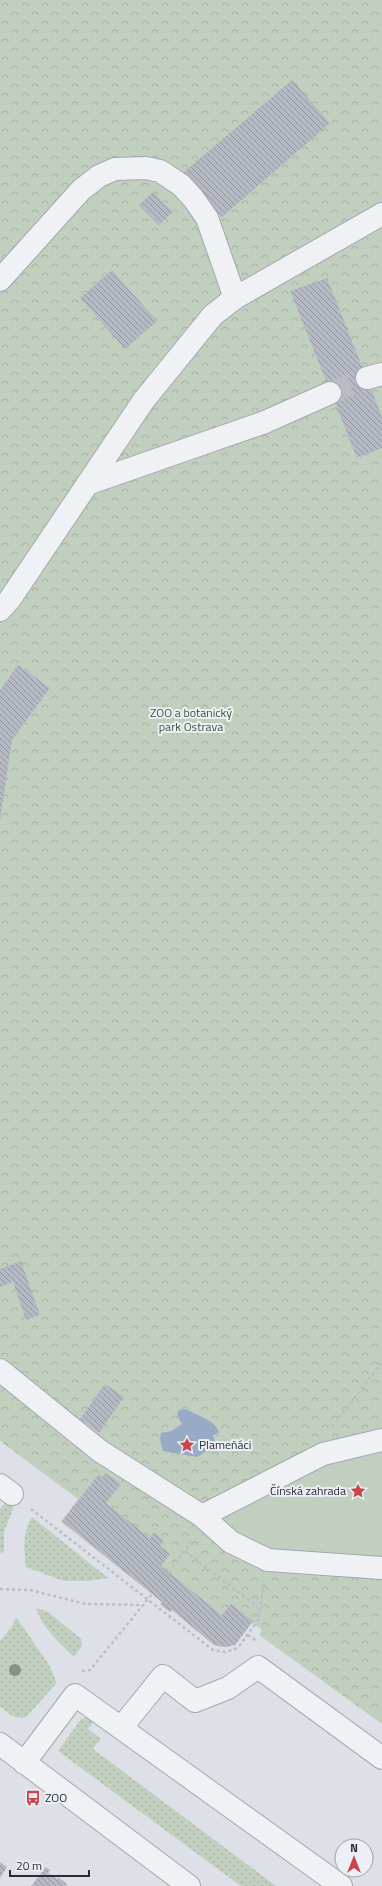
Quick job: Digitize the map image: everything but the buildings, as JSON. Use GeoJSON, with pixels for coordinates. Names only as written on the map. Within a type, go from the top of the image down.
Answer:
{"type":"FeatureCollection","features":[{"type":"Feature","properties":{"kind":"street"},"geometry":{"type":"LineString","coordinates":[[0,280],[81,190],[99,176],[115,169],[146,168],[160,171],[181,185],[207,218],[235,298]]}},
{"type":"Feature","properties":{"kind":"street"},"geometry":{"type":"LineString","coordinates":[[0,610],[10,598],[144,400],[214,315],[235,298],[382,214]]}},
{"type":"Feature","properties":{"kind":"street"},"geometry":{"type":"LineString","coordinates":[[87,484],[265,422],[330,393]]}},
{"type":"Feature","properties":{"kind":"street"},"geometry":{"type":"LineString","coordinates":[[0,1370],[100,1451],[202,1516],[231,1542],[268,1560],[382,1568]]}},
{"type":"Feature","properties":{"kind":"street"},"geometry":{"type":"LineString","coordinates":[[202,1516],[323,1454],[382,1440]]}},
{"type":"Feature","properties":{"kind":"street"},"geometry":{"type":"LineString","coordinates":[[121,1728],[163,1676],[195,1701],[228,1688],[258,1667],[382,1758]]}},
{"type":"Feature","properties":{"kind":"street"},"geometry":{"type":"LineString","coordinates":[[24,1763],[75,1695],[340,1886]]}},
{"type":"Feature","properties":{"kind":"street"},"geometry":{"type":"LineString","coordinates":[[0,1744],[189,1886]]}},
{"type":"Feature","properties":{"kind":"path"},"geometry":{"type":"LineString","coordinates":[[323,1454],[333,1424],[382,1362]]}},
{"type":"Feature","properties":{"kind":"path"},"geometry":{"type":"LineString","coordinates":[[6,1489],[214,1650],[224,1652],[234,1650],[241,1644],[255,1625],[260,1612],[268,1560]]}},
{"type":"Feature","properties":{"kind":"path"},"geometry":{"type":"LineString","coordinates":[[169,1573],[190,1545],[202,1516]]}},
{"type":"Feature","properties":{"kind":"path"},"geometry":{"type":"LineString","coordinates":[[185,1551],[255,1605],[260,1612]]}},
{"type":"Feature","properties":{"kind":"path"},"geometry":{"type":"LineString","coordinates":[[0,1589],[30,1590],[86,1604],[142,1605]]}},
{"type":"Feature","properties":{"kind":"path"},"geometry":{"type":"LineString","coordinates":[[79,1672],[90,1670],[152,1594]]}},
{"type":"Feature","properties":{"kind":"green space","name":"ZOO a botanický park Ostrava"},"geometry":{"type":"Polygon","coordinates":[[[0,0],[382,0],[382,1724],[259,1635],[262,1630],[252,1623],[235,1645],[221,1647],[214,1645],[172,1610],[170,1612],[160,1604],[162,1602],[61,1522],[78,1499],[0,1441],[0,0]]]}},
{"type":"Feature","properties":{"kind":"green space"},"geometry":{"type":"Polygon","coordinates":[[[382,1451],[382,1555],[310,1554],[272,1549],[244,1538],[228,1519],[267,1489],[321,1466],[382,1451]]]}},
{"type":"Feature","properties":{"kind":"green space"},"geometry":{"type":"Polygon","coordinates":[[[8,1499],[15,1504],[4,1532],[4,1552],[2,1553],[0,1552],[0,1509],[8,1499]]]}},
{"type":"Feature","properties":{"kind":"green space"},"geometry":{"type":"Polygon","coordinates":[[[32,1517],[108,1578],[89,1581],[64,1581],[26,1567],[24,1548],[25,1535],[32,1517]]]}},
{"type":"Feature","properties":{"kind":"green space"},"geometry":{"type":"Polygon","coordinates":[[[36,1608],[48,1612],[81,1639],[82,1646],[74,1657],[47,1629],[36,1608]]]}},
{"type":"Feature","properties":{"kind":"green space"},"geometry":{"type":"Polygon","coordinates":[[[16,1617],[50,1666],[56,1681],[55,1685],[26,1717],[22,1718],[15,1717],[0,1706],[0,1641],[13,1625],[16,1617]]]}},
{"type":"Feature","properties":{"kind":"green space"},"geometry":{"type":"Polygon","coordinates":[[[86,1718],[93,1722],[88,1729],[101,1739],[93,1749],[276,1886],[241,1886],[58,1751],[81,1719],[86,1718]]]}},
{"type":"Feature","properties":{"kind":"water"},"geometry":{"type":"Polygon","coordinates":[[[185,1409],[210,1421],[219,1433],[212,1435],[215,1440],[214,1446],[197,1457],[163,1451],[160,1439],[161,1433],[171,1431],[182,1424],[177,1415],[179,1410],[185,1409]]]}},
{"type":"Feature","properties":{"kind":"tunnel"},"geometry":{"type":"LineString","coordinates":[[330,393],[367,378]]}},
{"type":"Feature","properties":{"kind":"place","name":"Plameňáci"},"geometry":{"type":"Point","coordinates":[187,1445]}},
{"type":"Feature","properties":{"kind":"place","name":"Čínská zahrada"},"geometry":{"type":"Point","coordinates":[358,1491]}},
{"type":"Feature","properties":{"kind":"place","name":"ZOO"},"geometry":{"type":"Point","coordinates":[33,1798]}}]}
